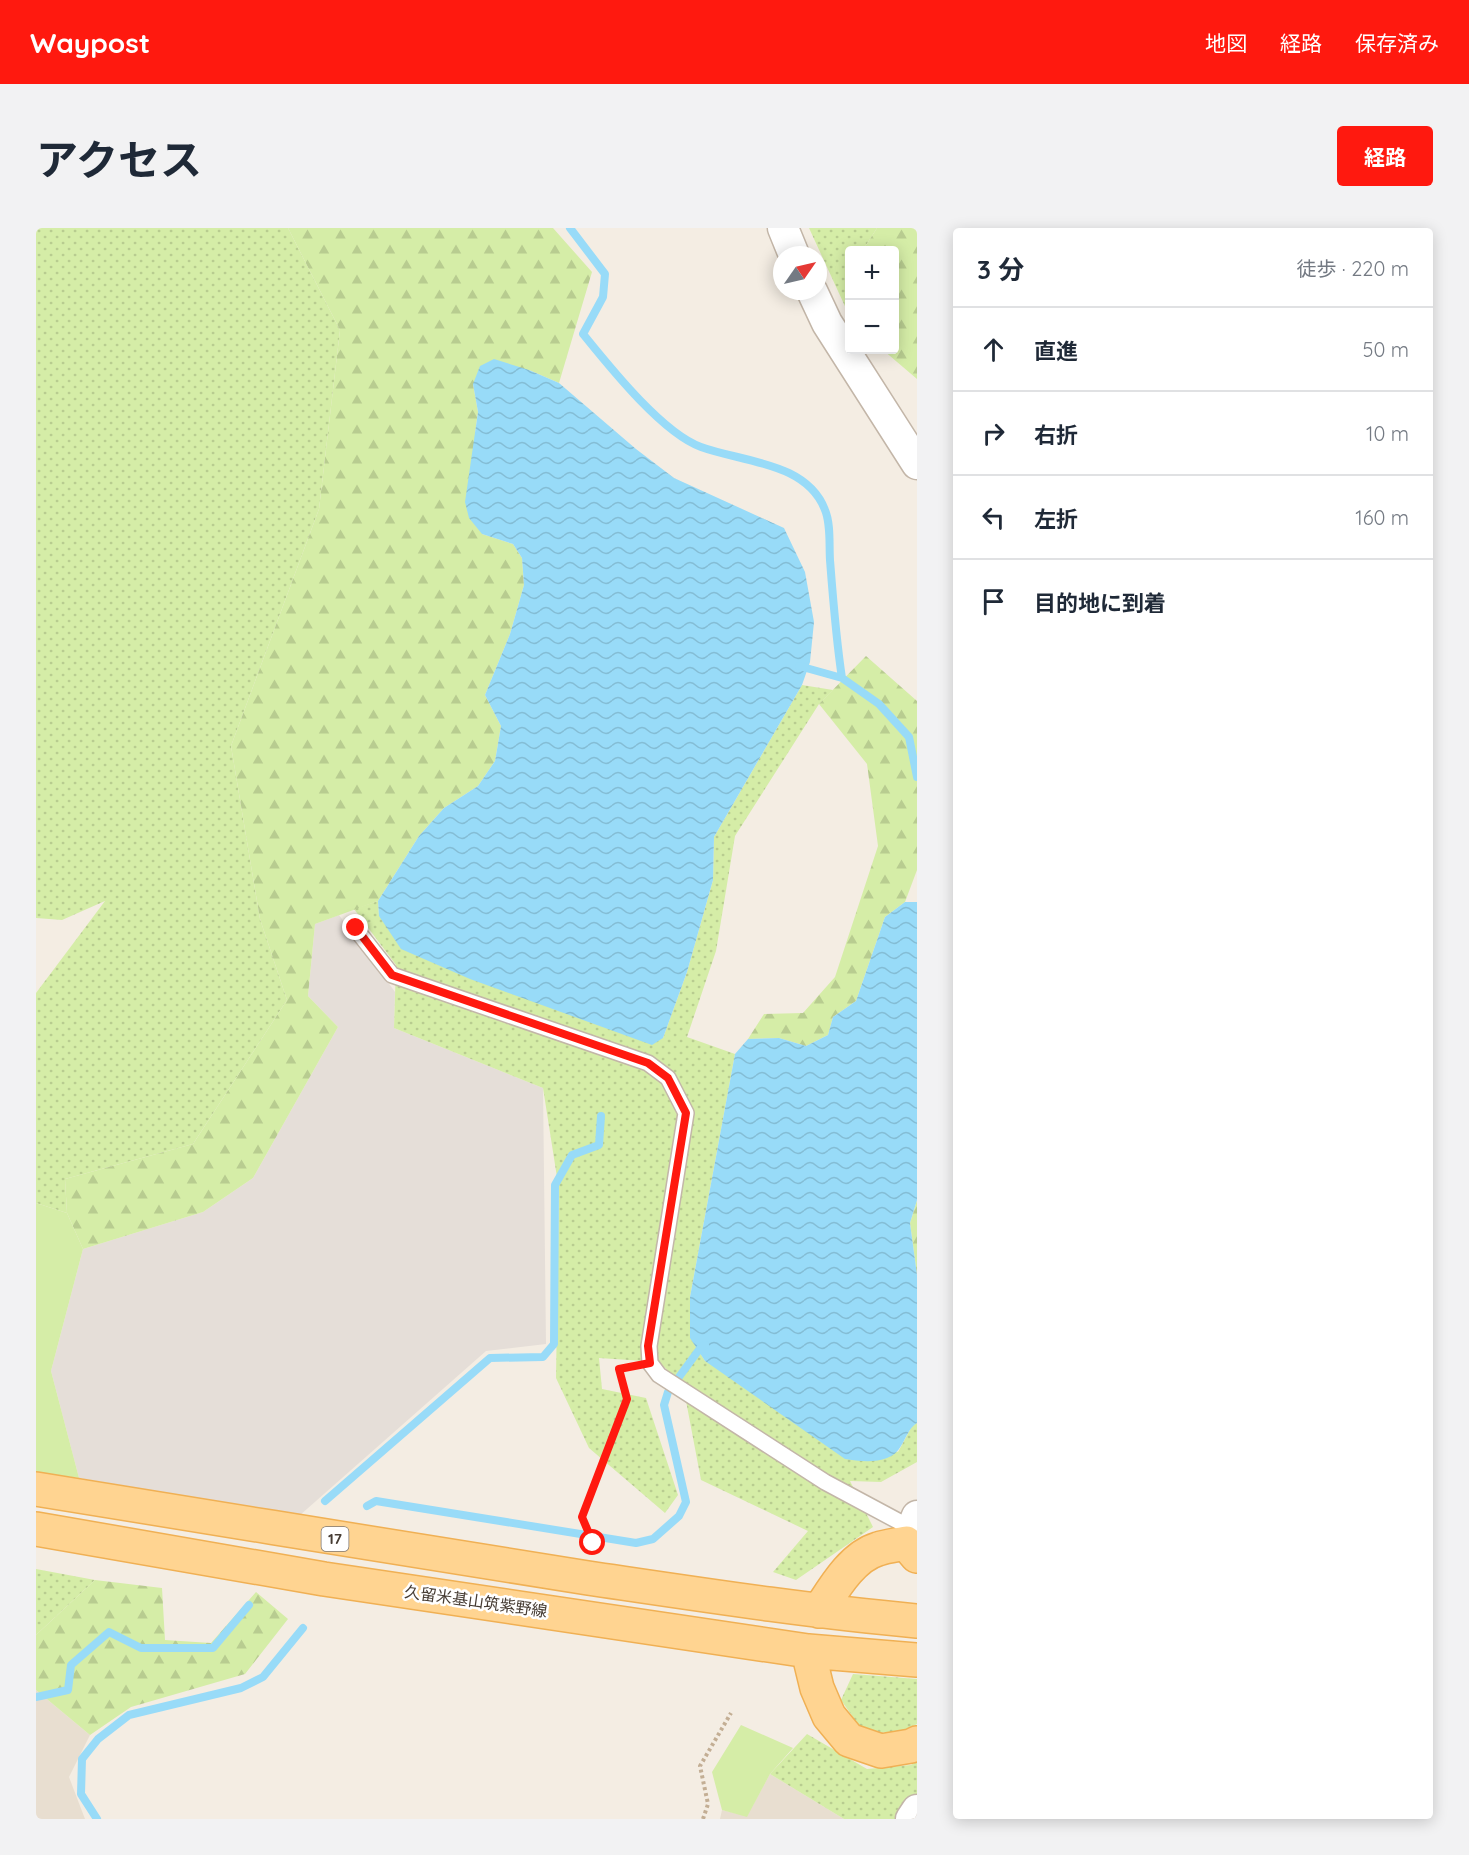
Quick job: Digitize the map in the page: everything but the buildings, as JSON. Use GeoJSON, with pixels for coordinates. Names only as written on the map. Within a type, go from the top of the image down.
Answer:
{"type":"FeatureCollection","features":[{"type":"Feature","properties":{"kind":"main road","name":"17"},"geometry":{"type":"LineString","coordinates":[[36,1490],[387,1547],[819,1611],[917,1621]]}},
{"type":"Feature","properties":{"kind":"main road","name":"久留米基山筑紫野線"},"geometry":{"type":"LineString","coordinates":[[36,1529],[324,1579],[807,1651],[917,1660]]}},
{"type":"Feature","properties":{"kind":"main road"},"geometry":{"type":"LineString","coordinates":[[819,1611],[854,1564],[876,1549],[913,1536]]}},
{"type":"Feature","properties":{"kind":"main road"},"geometry":{"type":"LineString","coordinates":[[807,1651],[817,1688],[829,1716],[849,1740],[881,1751],[917,1743]]}},
{"type":"Feature","properties":{"kind":"street"},"geometry":{"type":"LineString","coordinates":[[783,228],[790,246]]}},
{"type":"Feature","properties":{"kind":"street"},"geometry":{"type":"LineString","coordinates":[[816,300],[827,322],[917,464]]}},
{"type":"Feature","properties":{"kind":"street"},"geometry":{"type":"LineString","coordinates":[[910,1819],[917,1810]]}},
{"type":"Feature","properties":{"kind":"lane"},"geometry":{"type":"LineString","coordinates":[[356,928],[392,975],[648,1063],[668,1078],[686,1113],[648,1346],[654,1369],[825,1482],[913,1536]]}},
{"type":"Feature","properties":{"kind":"path"},"geometry":{"type":"LineString","coordinates":[[593,1543],[582,1517],[627,1399],[619,1369],[654,1369]]}},
{"type":"Feature","properties":{"kind":"path"},"geometry":{"type":"LineString","coordinates":[[703,1819],[708,1804],[700,1766],[731,1713]]}},
{"type":"Feature","properties":{"kind":"shaded area"},"geometry":{"type":"Polygon","coordinates":[[[339,915],[395,992],[394,1028],[543,1088],[546,1344],[486,1351],[299,1516],[79,1478],[51,1371],[83,1249],[203,1212],[253,1178],[338,1027],[308,996],[315,924],[339,915]]]}},
{"type":"Feature","properties":{"kind":"shaded area"},"geometry":{"type":"Polygon","coordinates":[[[36,1690],[90,1735],[69,1777],[85,1819],[36,1819],[36,1690]]]}},
{"type":"Feature","properties":{"kind":"shaded area"},"geometry":{"type":"Polygon","coordinates":[[[770,1774],[844,1819],[720,1819],[722,1810],[747,1816],[770,1774]]]}},
{"type":"Feature","properties":{"kind":"green space"},"geometry":{"type":"Polygon","coordinates":[[[36,228],[288,228],[340,330],[319,509],[231,746],[260,919],[287,1000],[193,1144],[65,1179],[67,1213],[36,1203],[36,993],[105,901],[62,920],[36,918],[36,228]]]}},
{"type":"Feature","properties":{"kind":"green space"},"geometry":{"type":"Polygon","coordinates":[[[288,228],[553,228],[592,272],[559,383],[529,370],[473,384],[478,412],[475,433],[482,534],[513,544],[522,558],[524,585],[510,634],[485,695],[501,726],[495,761],[478,786],[444,808],[419,836],[378,901],[315,924],[308,996],[338,1027],[253,1178],[203,1212],[83,1249],[67,1213],[65,1179],[193,1144],[287,1000],[260,919],[231,746],[319,509],[340,330],[288,228]]]}},
{"type":"Feature","properties":{"kind":"green space"},"geometry":{"type":"Polygon","coordinates":[[[809,228],[877,228],[866,246],[845,246],[845,306],[827,267],[827,246],[817,246],[809,228]]]}},
{"type":"Feature","properties":{"kind":"green space"},"geometry":{"type":"Polygon","coordinates":[[[877,228],[917,228],[917,379],[888,354],[899,354],[899,246],[866,246],[877,228]]]}},
{"type":"Feature","properties":{"kind":"green space"},"geometry":{"type":"Polygon","coordinates":[[[866,656],[917,701],[917,870],[905,902],[885,917],[856,1001],[833,1017],[828,1035],[806,1046],[779,1038],[748,1039],[764,1014],[803,1013],[835,977],[878,846],[867,764],[819,704],[866,656]]]}},
{"type":"Feature","properties":{"kind":"green space"},"geometry":{"type":"Polygon","coordinates":[[[802,685],[833,690],[819,704],[735,836],[716,951],[687,1037],[735,1054],[690,1297],[690,1337],[705,1361],[898,1452],[912,1426],[917,1423],[917,1462],[881,1482],[850,1481],[873,1527],[796,1580],[773,1572],[808,1531],[701,1480],[683,1385],[659,1362],[599,1358],[602,1389],[646,1398],[678,1495],[665,1513],[589,1448],[556,1378],[559,1190],[543,1088],[394,1028],[396,965],[354,909],[378,901],[379,916],[663,1038],[687,972],[713,880],[714,837],[802,685]]]}},
{"type":"Feature","properties":{"kind":"green space"},"geometry":{"type":"Polygon","coordinates":[[[917,1200],[917,1275],[910,1223],[917,1200]]]}},
{"type":"Feature","properties":{"kind":"green space"},"geometry":{"type":"Polygon","coordinates":[[[36,1203],[67,1213],[83,1249],[51,1371],[79,1478],[36,1472],[36,1203]]]}},
{"type":"Feature","properties":{"kind":"green space"},"geometry":{"type":"Polygon","coordinates":[[[36,1569],[95,1580],[36,1635],[36,1569]]]}},
{"type":"Feature","properties":{"kind":"green space"},"geometry":{"type":"Polygon","coordinates":[[[95,1580],[162,1588],[165,1640],[211,1643],[256,1592],[288,1619],[245,1674],[131,1707],[90,1735],[36,1690],[36,1635],[95,1580]]]}},
{"type":"Feature","properties":{"kind":"green space"},"geometry":{"type":"Polygon","coordinates":[[[853,1674],[917,1679],[917,1724],[898,1734],[862,1730],[841,1700],[853,1674]]]}},
{"type":"Feature","properties":{"kind":"green space"},"geometry":{"type":"Polygon","coordinates":[[[741,1725],[793,1748],[770,1774],[747,1817],[722,1810],[712,1772],[741,1725]]]}},
{"type":"Feature","properties":{"kind":"green space"},"geometry":{"type":"Polygon","coordinates":[[[807,1734],[867,1769],[911,1765],[917,1761],[917,1795],[900,1819],[844,1819],[770,1774],[807,1734]]]}},
{"type":"Feature","properties":{"kind":"water"},"geometry":{"type":"Polygon","coordinates":[[[494,359],[529,370],[559,383],[636,449],[674,478],[784,528],[805,572],[814,622],[810,662],[802,685],[714,837],[713,880],[687,972],[663,1038],[652,1045],[470,979],[401,949],[379,916],[378,901],[419,836],[444,808],[478,786],[495,761],[501,726],[485,695],[510,634],[524,585],[522,558],[513,544],[482,534],[469,518],[465,502],[478,412],[473,384],[480,366],[494,359]]]}},
{"type":"Feature","properties":{"kind":"water"},"geometry":{"type":"Polygon","coordinates":[[[905,902],[917,902],[917,1200],[910,1223],[917,1275],[917,1423],[891,1456],[876,1461],[860,1461],[845,1459],[705,1361],[690,1338],[690,1297],[735,1054],[748,1039],[779,1038],[806,1046],[828,1035],[833,1017],[856,1001],[885,917],[905,902]]]}},
{"type":"Feature","properties":{"kind":"waterway"},"geometry":{"type":"LineString","coordinates":[[570,228],[605,274],[603,297],[583,334],[637,397],[653,414],[686,439],[701,447],[772,466],[789,473],[804,482],[816,494],[825,510],[828,522],[842,678],[879,704],[909,737],[917,777]]}},
{"type":"Feature","properties":{"kind":"waterway"},"geometry":{"type":"LineString","coordinates":[[799,666],[842,678]]}},
{"type":"Feature","properties":{"kind":"waterway"},"geometry":{"type":"LineString","coordinates":[[325,1501],[490,1358],[543,1357],[554,1344],[555,1185],[572,1155],[599,1145],[601,1116]]}},
{"type":"Feature","properties":{"kind":"waterway"},"geometry":{"type":"LineString","coordinates":[[367,1506],[376,1501],[636,1543],[653,1539],[679,1516],[686,1502],[664,1405],[668,1392],[701,1347],[705,1345]]}},
{"type":"Feature","properties":{"kind":"waterway"},"geometry":{"type":"LineString","coordinates":[[36,1697],[68,1690],[71,1665],[109,1632],[141,1648],[213,1648],[249,1605]]}},
{"type":"Feature","properties":{"kind":"waterway"},"geometry":{"type":"LineString","coordinates":[[97,1819],[81,1794],[82,1759],[98,1739],[129,1715],[241,1688],[263,1677],[303,1628]]}},
{"type":"Feature","properties":{"kind":"route"},"geometry":{"type":"LineString","coordinates":[[356,928],[392,975],[648,1063],[668,1078],[686,1113],[648,1346],[650,1363],[619,1369],[627,1399],[582,1517],[593,1543]]}}]}
